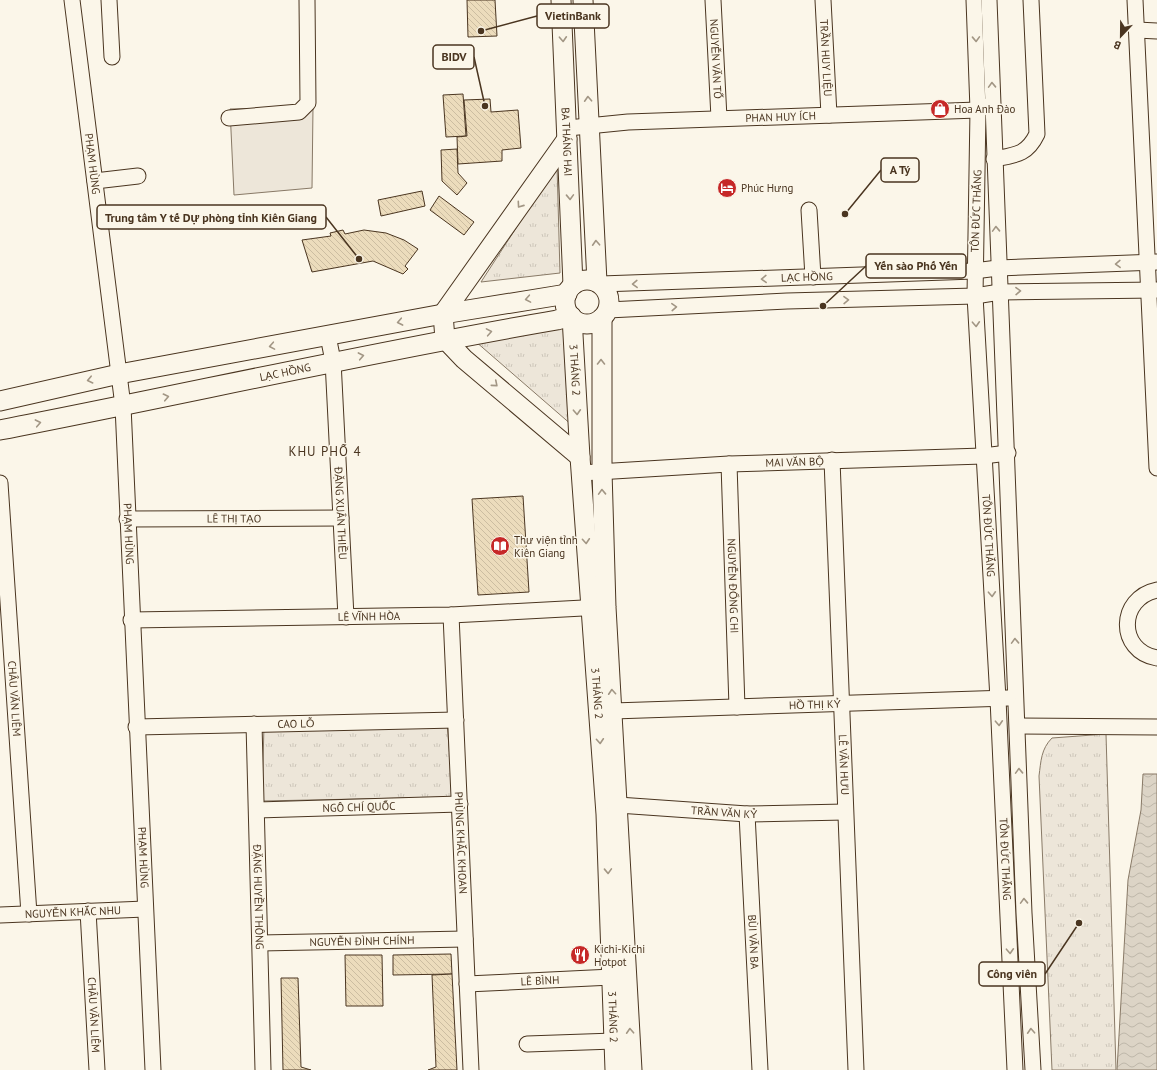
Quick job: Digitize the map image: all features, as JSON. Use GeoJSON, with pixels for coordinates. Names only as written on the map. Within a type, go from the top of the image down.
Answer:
{"type":"FeatureCollection","features":[{"type":"Feature","properties":{"kind":"main road","name":"BA THÁNG HAI"},"geometry":{"type":"LineString","coordinates":[[561,0],[567,133],[570,289]]}},
{"type":"Feature","properties":{"kind":"main road","name":"BA THÁNG HAI"},"geometry":{"type":"LineString","coordinates":[[583,0],[599,283]]}},
{"type":"Feature","properties":{"kind":"main road"},"geometry":{"type":"LineString","coordinates":[[567,133],[443,314],[445,339],[580,465]]}},
{"type":"Feature","properties":{"kind":"main road"},"geometry":{"type":"LineString","coordinates":[[0,401],[119,374],[558,294],[570,289],[584,280],[599,283],[608,294],[609,299],[605,314],[595,322],[579,322],[571,316],[566,306],[570,289]]}},
{"type":"Feature","properties":{"kind":"main road","name":"3 THÁNG 2"},"geometry":{"type":"LineString","coordinates":[[605,314],[599,608],[612,810],[627,964],[632,1070]]}},
{"type":"Feature","properties":{"kind":"main road","name":"3 THÁNG 2"},"geometry":{"type":"LineString","coordinates":[[571,316],[580,465],[613,711],[612,976],[615,1070]]}},
{"type":"Feature","properties":{"kind":"main road","name":"LẠC HỒNG"},"geometry":{"type":"LineString","coordinates":[[0,430],[123,406],[333,361],[445,339],[557,320],[571,316]]}},
{"type":"Feature","properties":{"kind":"street","name":"PHẠM HÙNG"},"geometry":{"type":"LineString","coordinates":[[72,0],[123,406],[131,620],[153,1070]]}},
{"type":"Feature","properties":{"kind":"street"},"geometry":{"type":"LineString","coordinates":[[109,0],[112,57]]}},
{"type":"Feature","properties":{"kind":"street"},"geometry":{"type":"LineString","coordinates":[[229,118],[300,112],[308,103],[307,0]]}},
{"type":"Feature","properties":{"kind":"street","name":"NGUYỄN VĂN TỐ"},"geometry":{"type":"LineString","coordinates":[[713,0],[719,118]]}},
{"type":"Feature","properties":{"kind":"street","name":"TRẦN HUY LIỆU"},"geometry":{"type":"LineString","coordinates":[[823,0],[829,115]]}},
{"type":"Feature","properties":{"kind":"street","name":"TÔN ĐỨC THẮNG"},"geometry":{"type":"LineString","coordinates":[[974,0],[985,107],[994,159],[1008,453],[1024,914],[1033,1070]]}},
{"type":"Feature","properties":{"kind":"street","name":"TÔN ĐỨC THẮNG"},"geometry":{"type":"LineString","coordinates":[[989,0],[985,107],[974,271],[983,456],[998,699],[1015,1070]]}},
{"type":"Feature","properties":{"kind":"street"},"geometry":{"type":"LineString","coordinates":[[994,159],[1022,153],[1032,146],[1037,134],[1031,0]]}},
{"type":"Feature","properties":{"kind":"street"},"geometry":{"type":"LineString","coordinates":[[1136,0],[1153,262],[1157,468]]}},
{"type":"Feature","properties":{"kind":"street"},"geometry":{"type":"LineString","coordinates":[[1137,30],[1157,31]]}},
{"type":"Feature","properties":{"kind":"street","name":"PHAN HUY ÍCH"},"geometry":{"type":"LineString","coordinates":[[567,133],[590,125],[985,107]]}},
{"type":"Feature","properties":{"kind":"street"},"geometry":{"type":"LineString","coordinates":[[95,182],[138,176]]}},
{"type":"Feature","properties":{"kind":"street"},"geometry":{"type":"LineString","coordinates":[[809,210],[813,277]]}},
{"type":"Feature","properties":{"kind":"street","name":"LẠC HỒNG"},"geometry":{"type":"LineString","coordinates":[[599,283],[974,271],[998,268],[1153,262]]}},
{"type":"Feature","properties":{"kind":"street"},"geometry":{"type":"LineString","coordinates":[[786,278],[787,301]]}},
{"type":"Feature","properties":{"kind":"street"},"geometry":{"type":"LineString","coordinates":[[605,314],[787,301],[975,296],[1000,292],[1154,290]]}},
{"type":"Feature","properties":{"kind":"street","name":"ĐẶNG XUÂN THIỀU"},"geometry":{"type":"LineString","coordinates":[[328,336],[333,361],[346,617]]}},
{"type":"Feature","properties":{"kind":"street","name":"MAI VĂN BỘ"},"geometry":{"type":"LineString","coordinates":[[580,465],[602,471],[729,464],[983,456],[1008,453]]}},
{"type":"Feature","properties":{"kind":"street","name":"LÊ VĂN HƯU"},"geometry":{"type":"LineString","coordinates":[[832,460],[856,1070]]}},
{"type":"Feature","properties":{"kind":"street","name":"NGUYỄN ĐỔNG CHI"},"geometry":{"type":"LineString","coordinates":[[729,464],[738,707]]}},
{"type":"Feature","properties":{"kind":"street","name":"CHÂU VĂN LIÊM"},"geometry":{"type":"LineString","coordinates":[[0,483],[29,914]]}},
{"type":"Feature","properties":{"kind":"street","name":"LÊ THỊ TẠO"},"geometry":{"type":"LineString","coordinates":[[127,519],[341,518]]}},
{"type":"Feature","properties":{"kind":"street"},"geometry":{"type":"LineString","coordinates":[[1157,590],[1146,592],[1135,601],[1128,614],[1127,628],[1132,642],[1142,652],[1157,658]]}},
{"type":"Feature","properties":{"kind":"street","name":"LÊ VĨNH HÒA"},"geometry":{"type":"LineString","coordinates":[[131,620],[451,615],[599,608]]}},
{"type":"Feature","properties":{"kind":"street","name":"PHÙNG KHẮC KHOAN"},"geometry":{"type":"LineString","coordinates":[[451,615],[471,1070]]}},
{"type":"Feature","properties":{"kind":"street","name":"HỒ THỊ KỶ"},"geometry":{"type":"LineString","coordinates":[[613,711],[998,699],[1016,696]]}},
{"type":"Feature","properties":{"kind":"street","name":"CAO LỖ"},"geometry":{"type":"LineString","coordinates":[[136,727],[456,720]]}},
{"type":"Feature","properties":{"kind":"street","name":"ĐẶNG HUYỀN THÔNG"},"geometry":{"type":"LineString","coordinates":[[254,724],[263,1070]]}},
{"type":"Feature","properties":{"kind":"street"},"geometry":{"type":"LineString","coordinates":[[1018,726],[1157,727]]}},
{"type":"Feature","properties":{"kind":"street","name":"NGÔ CHÍ QUỐC"},"geometry":{"type":"LineString","coordinates":[[257,810],[460,804]]}},
{"type":"Feature","properties":{"kind":"street","name":"TRẦN VĂN KỶ"},"geometry":{"type":"LineString","coordinates":[[612,810],[747,814],[845,812]]}},
{"type":"Feature","properties":{"kind":"street","name":"BÙI VĂN BA"},"geometry":{"type":"LineString","coordinates":[[747,814],[760,1070]]}},
{"type":"Feature","properties":{"kind":"street","name":"NGUYỄN KHẮC NHU"},"geometry":{"type":"LineString","coordinates":[[0,915],[145,909]]}},
{"type":"Feature","properties":{"kind":"street","name":"CHÂU VĂN LIÊM"},"geometry":{"type":"LineString","coordinates":[[88,911],[97,1070]]}},
{"type":"Feature","properties":{"kind":"street","name":"NGUYỄN ĐÌNH CHÍNH"},"geometry":{"type":"LineString","coordinates":[[260,943],[465,939]]}},
{"type":"Feature","properties":{"kind":"street"},"geometry":{"type":"LineString","coordinates":[[612,976],[627,964]]}},
{"type":"Feature","properties":{"kind":"street","name":"LÊ BÌNH"},"geometry":{"type":"LineString","coordinates":[[467,984],[612,976]]}},
{"type":"Feature","properties":{"kind":"street"},"geometry":{"type":"LineString","coordinates":[[527,1044],[614,1041]]}},
{"type":"Feature","properties":{"kind":"green space"},"geometry":{"type":"Polygon","coordinates":[[[313,107],[312,188],[234,195],[230,109],[313,107]]]}},
{"type":"Feature","properties":{"kind":"green space"},"geometry":{"type":"Polygon","coordinates":[[[557,165],[560,273],[481,282],[557,165]]]}},
{"type":"Feature","properties":{"kind":"green space"},"geometry":{"type":"Polygon","coordinates":[[[567,325],[573,426],[475,341],[567,325]]]}},
{"type":"Feature","properties":{"kind":"green space"},"geometry":{"type":"Polygon","coordinates":[[[447,722],[453,797],[262,801],[264,725],[447,722]]]}},
{"type":"Feature","properties":{"kind":"green space"},"geometry":{"type":"Polygon","coordinates":[[[1106,734],[1116,1070],[1052,1070],[1039,776],[1041,760],[1048,742],[1052,738],[1106,734]]]}},
{"type":"Feature","properties":{"kind":"water"},"geometry":{"type":"Polygon","coordinates":[[[1143,774],[1157,774],[1157,1070],[1117,1070],[1128,880],[1141,810],[1143,774]]]}},
{"type":"Feature","properties":{"kind":"building"},"geometry":{"type":"Polygon","coordinates":[[[467,0],[495,0],[497,36],[468,37],[467,0]]]}},
{"type":"Feature","properties":{"kind":"building"},"geometry":{"type":"Polygon","coordinates":[[[463,94],[466,136],[446,137],[443,95],[463,94]]]}},
{"type":"Feature","properties":{"kind":"building"},"geometry":{"type":"Polygon","coordinates":[[[490,99],[491,112],[518,110],[521,148],[502,150],[502,161],[458,164],[457,137],[467,136],[464,100],[490,99]]]}},
{"type":"Feature","properties":{"kind":"building"},"geometry":{"type":"Polygon","coordinates":[[[457,149],[458,173],[467,183],[457,195],[442,181],[441,150],[457,149]]]}},
{"type":"Feature","properties":{"kind":"building"},"geometry":{"type":"Polygon","coordinates":[[[422,191],[425,206],[381,216],[378,200],[422,191]]]}},
{"type":"Feature","properties":{"kind":"building"},"geometry":{"type":"Polygon","coordinates":[[[439,196],[474,222],[464,235],[430,210],[439,196]]]}},
{"type":"Feature","properties":{"kind":"building"},"geometry":{"type":"Polygon","coordinates":[[[343,230],[345,234],[364,230],[386,233],[404,240],[418,249],[405,266],[408,269],[403,274],[373,261],[312,272],[302,240],[331,236],[330,233],[343,230]]]}},
{"type":"Feature","properties":{"kind":"building","name":"Thư viện tỉnh Kiên Giang"},"geometry":{"type":"Polygon","coordinates":[[[523,496],[529,592],[478,595],[472,499],[523,496]]]}},
{"type":"Feature","properties":{"kind":"building"},"geometry":{"type":"Polygon","coordinates":[[[451,954],[452,974],[393,975],[393,955],[451,954]]]}},
{"type":"Feature","properties":{"kind":"building"},"geometry":{"type":"Polygon","coordinates":[[[345,955],[382,955],[383,1006],[346,1006],[345,955]]]}},
{"type":"Feature","properties":{"kind":"building"},"geometry":{"type":"Polygon","coordinates":[[[452,974],[457,1070],[428,1070],[436,1067],[432,975],[452,974]]]}},
{"type":"Feature","properties":{"kind":"building"},"geometry":{"type":"Polygon","coordinates":[[[281,978],[298,978],[301,1067],[311,1070],[283,1070],[281,978]]]}},
{"type":"Feature","properties":{"kind":"place","name":"VietinBank"},"geometry":{"type":"Point","coordinates":[481,31]}},
{"type":"Feature","properties":{"kind":"place","name":"BIDV"},"geometry":{"type":"Point","coordinates":[485,106]}},
{"type":"Feature","properties":{"kind":"place","name":"Hoa Anh Đào"},"geometry":{"type":"Point","coordinates":[940,109]}},
{"type":"Feature","properties":{"kind":"place","name":"Phúc Hưng"},"geometry":{"type":"Point","coordinates":[727,188]}},
{"type":"Feature","properties":{"kind":"place","name":"A Tý"},"geometry":{"type":"Point","coordinates":[845,214]}},
{"type":"Feature","properties":{"kind":"place","name":"Trung tâm Y tế Dự phòng tỉnh Kiên Giang"},"geometry":{"type":"Point","coordinates":[359,259]}},
{"type":"Feature","properties":{"kind":"place","name":"Yến sào Phố Yến"},"geometry":{"type":"Point","coordinates":[823,306]}},
{"type":"Feature","properties":{"kind":"place","name":"Thư viện tỉnh Kiên Giang"},"geometry":{"type":"Point","coordinates":[500,546]}},
{"type":"Feature","properties":{"kind":"place","name":"Công viên"},"geometry":{"type":"Point","coordinates":[1079,923]}},
{"type":"Feature","properties":{"kind":"place","name":"Kichi-Kichi Hotpot"},"geometry":{"type":"Point","coordinates":[580,955]}},
{"type":"Feature","properties":{"kind":"district","name":"KHU PHỐ 4"},"geometry":{"type":"Point","coordinates":[325,451]}}]}
